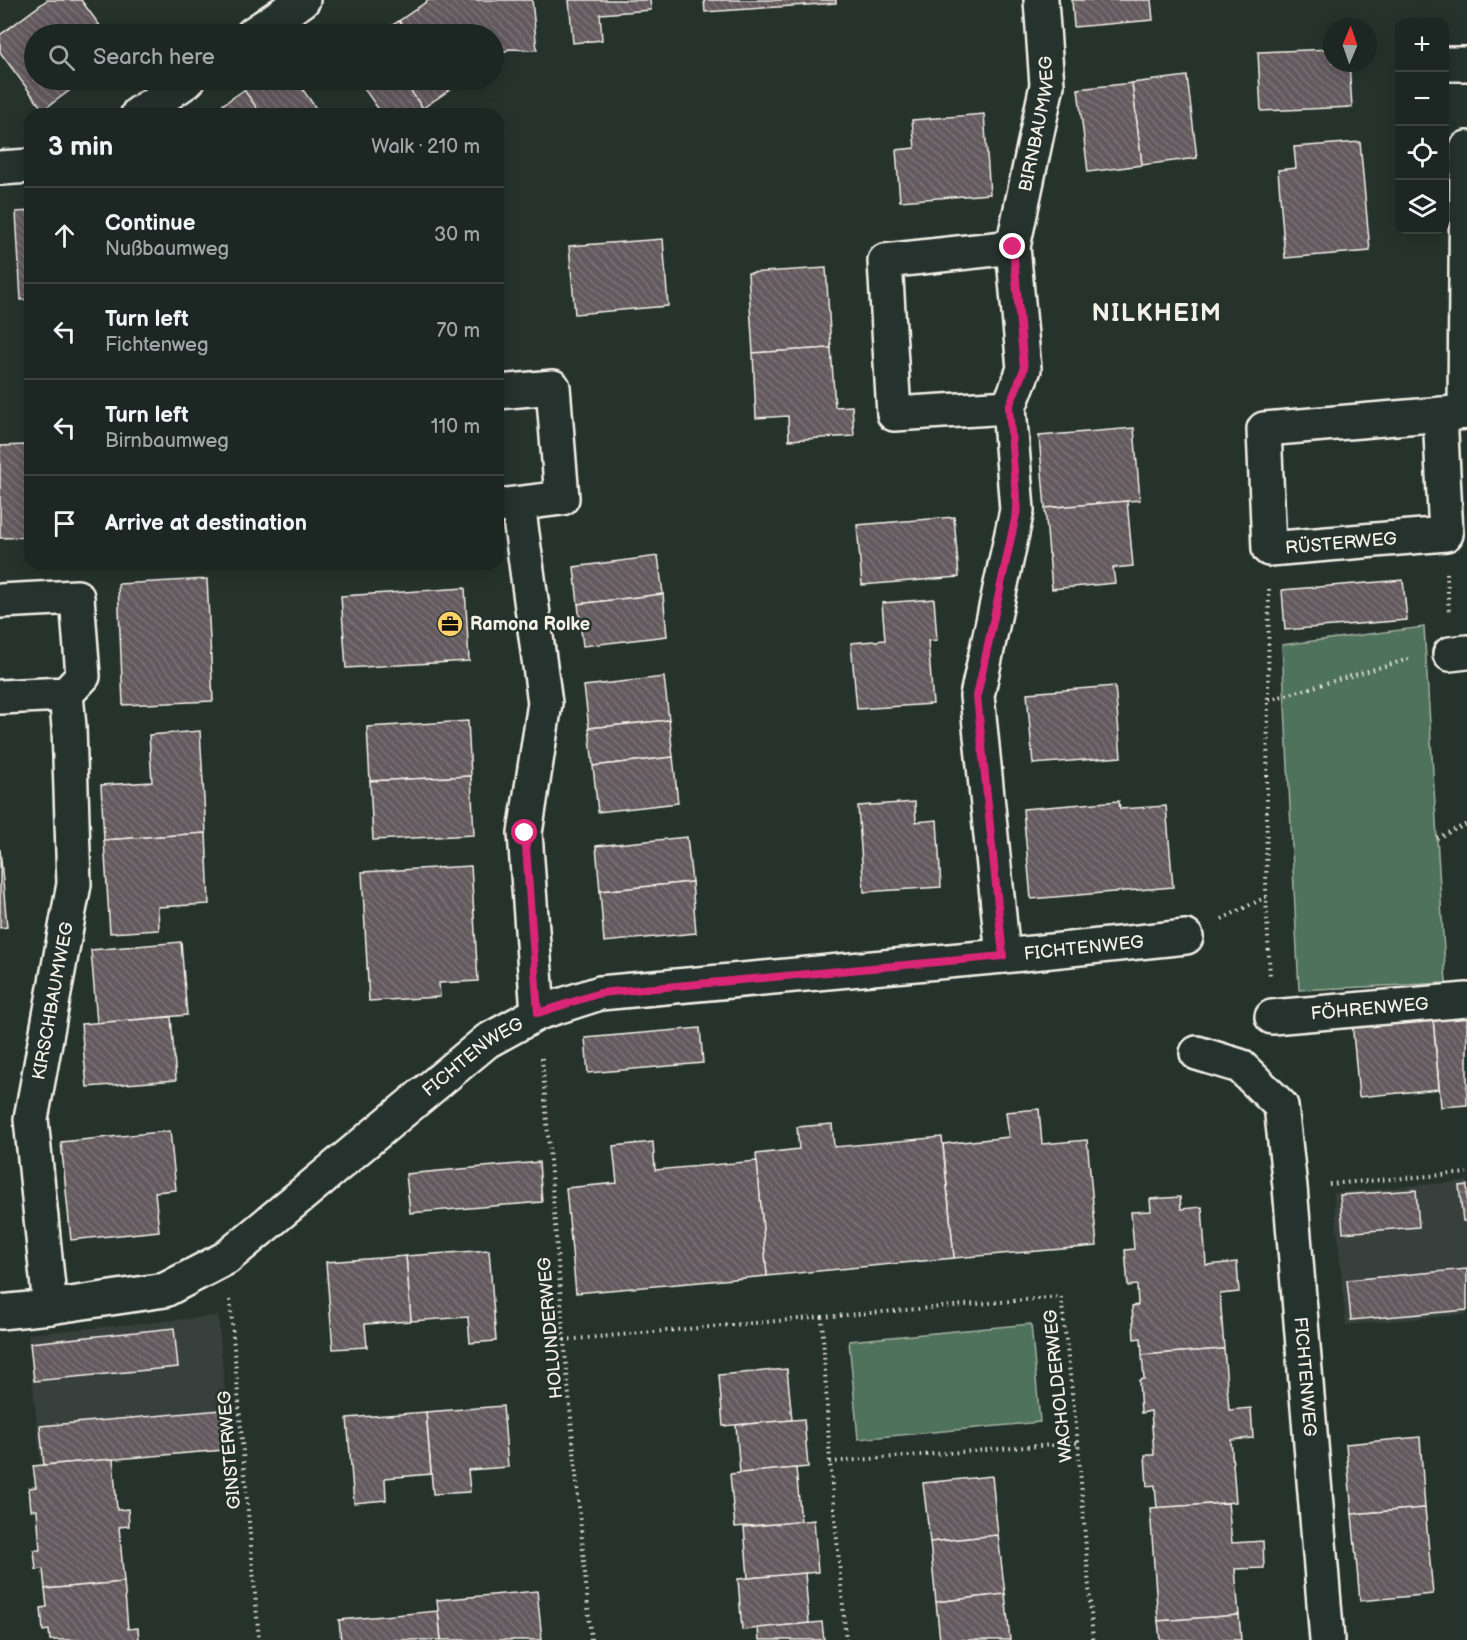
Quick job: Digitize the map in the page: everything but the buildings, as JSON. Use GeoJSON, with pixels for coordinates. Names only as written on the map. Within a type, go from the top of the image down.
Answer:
{"type":"FeatureCollection","features":[{"type":"Feature","properties":{"kind":"street"},"geometry":{"type":"LineString","coordinates":[[268,24],[303,0]]}},
{"type":"Feature","properties":{"kind":"street","name":"BIRNBAUMWEG"},"geometry":{"type":"LineString","coordinates":[[1003,956],[977,696],[1017,510],[1009,407],[1024,369],[1013,247],[1047,84],[1041,0]]}},
{"type":"Feature","properties":{"kind":"street"},"geometry":{"type":"LineString","coordinates":[[1449,64],[1467,64]]}},
{"type":"Feature","properties":{"kind":"street"},"geometry":{"type":"LineString","coordinates":[[147,108],[173,90]]}},
{"type":"Feature","properties":{"kind":"street"},"geometry":{"type":"LineString","coordinates":[[1446,534],[1457,413],[1467,148],[1449,149]]}},
{"type":"Feature","properties":{"kind":"street"},"geometry":{"type":"LineString","coordinates":[[0,168],[24,166]]}},
{"type":"Feature","properties":{"kind":"street"},"geometry":{"type":"LineString","coordinates":[[1009,407],[894,414],[885,261],[1013,247]]}},
{"type":"Feature","properties":{"kind":"street"},"geometry":{"type":"LineString","coordinates":[[504,391],[553,387],[562,498],[508,505],[545,703],[525,833],[538,1013]]}},
{"type":"Feature","properties":{"kind":"street","name":"RÜSTERWEG"},"geometry":{"type":"LineString","coordinates":[[1446,534],[1269,549],[1264,429],[1457,413]]}},
{"type":"Feature","properties":{"kind":"street"},"geometry":{"type":"LineString","coordinates":[[0,601],[77,597],[83,676],[66,694],[0,698]]}},
{"type":"Feature","properties":{"kind":"street","name":"KIRSCHBAUMWEG"},"geometry":{"type":"LineString","coordinates":[[51,1307],[31,1119],[74,884],[66,694]]}},
{"type":"Feature","properties":{"kind":"street","name":"FICHTENWEG"},"geometry":{"type":"LineString","coordinates":[[0,1312],[165,1290],[226,1258],[487,1041],[538,1013],[600,993],[1186,937]]}},
{"type":"Feature","properties":{"kind":"street","name":"FÖHRENWEG"},"geometry":{"type":"LineString","coordinates":[[1272,1017],[1467,1000]]}},
{"type":"Feature","properties":{"kind":"street","name":"FICHTENWEG"},"geometry":{"type":"LineString","coordinates":[[1197,1053],[1240,1066],[1281,1106],[1290,1187],[1327,1640]]}},
{"type":"Feature","properties":{"kind":"path"},"geometry":{"type":"LineString","coordinates":[[1269,700],[1432,653],[1459,653],[1446,534]]}},
{"type":"Feature","properties":{"kind":"path"},"geometry":{"type":"LineString","coordinates":[[1269,549],[1266,897],[1272,1017]]}},
{"type":"Feature","properties":{"kind":"path"},"geometry":{"type":"LineString","coordinates":[[1437,838],[1467,824]]}},
{"type":"Feature","properties":{"kind":"path"},"geometry":{"type":"LineString","coordinates":[[1186,937],[1266,897]]}},
{"type":"Feature","properties":{"kind":"path","name":"HOLUNDERWEG"},"geometry":{"type":"LineString","coordinates":[[538,1013],[591,1640]]}},
{"type":"Feature","properties":{"kind":"path"},"geometry":{"type":"LineString","coordinates":[[1290,1187],[1467,1173]]}},
{"type":"Feature","properties":{"kind":"path","name":"GINSTERWEG"},"geometry":{"type":"LineString","coordinates":[[226,1258],[260,1640]]}},
{"type":"Feature","properties":{"kind":"path","name":"WACHOLDERWEG"},"geometry":{"type":"LineString","coordinates":[[564,1340],[1061,1296],[1078,1443],[1093,1640]]}},
{"type":"Feature","properties":{"kind":"path"},"geometry":{"type":"LineString","coordinates":[[822,1317],[830,1462],[846,1640]]}},
{"type":"Feature","properties":{"kind":"path"},"geometry":{"type":"LineString","coordinates":[[830,1462],[1078,1443]]}},
{"type":"Feature","properties":{"kind":"shaded area"},"geometry":{"type":"Polygon","coordinates":[[[1467,1181],[1467,1314],[1346,1325],[1334,1193],[1467,1181]]]}},
{"type":"Feature","properties":{"kind":"shaded area"},"geometry":{"type":"Polygon","coordinates":[[[218,1316],[230,1448],[41,1465],[28,1334],[218,1316]]]}},
{"type":"Feature","properties":{"kind":"green space"},"geometry":{"type":"Polygon","coordinates":[[[1424,627],[1446,983],[1299,990],[1282,645],[1424,627]]]}},
{"type":"Feature","properties":{"kind":"green space"},"geometry":{"type":"Polygon","coordinates":[[[1031,1324],[1040,1422],[858,1439],[849,1341],[1031,1324]]]}},
{"type":"Feature","properties":{"kind":"place","name":"Ramona Rolke"},"geometry":{"type":"Point","coordinates":[450,624]}},
{"type":"Feature","properties":{"kind":"district","name":"NILKHEIM"},"geometry":{"type":"Point","coordinates":[1157,313]}},
{"type":"Feature","properties":{"kind":"route"},"geometry":{"type":"LineString","coordinates":[[525,833],[538,1013],[600,993],[1003,956],[977,696],[1017,510],[1009,407],[1024,369],[1013,247]]}}]}
